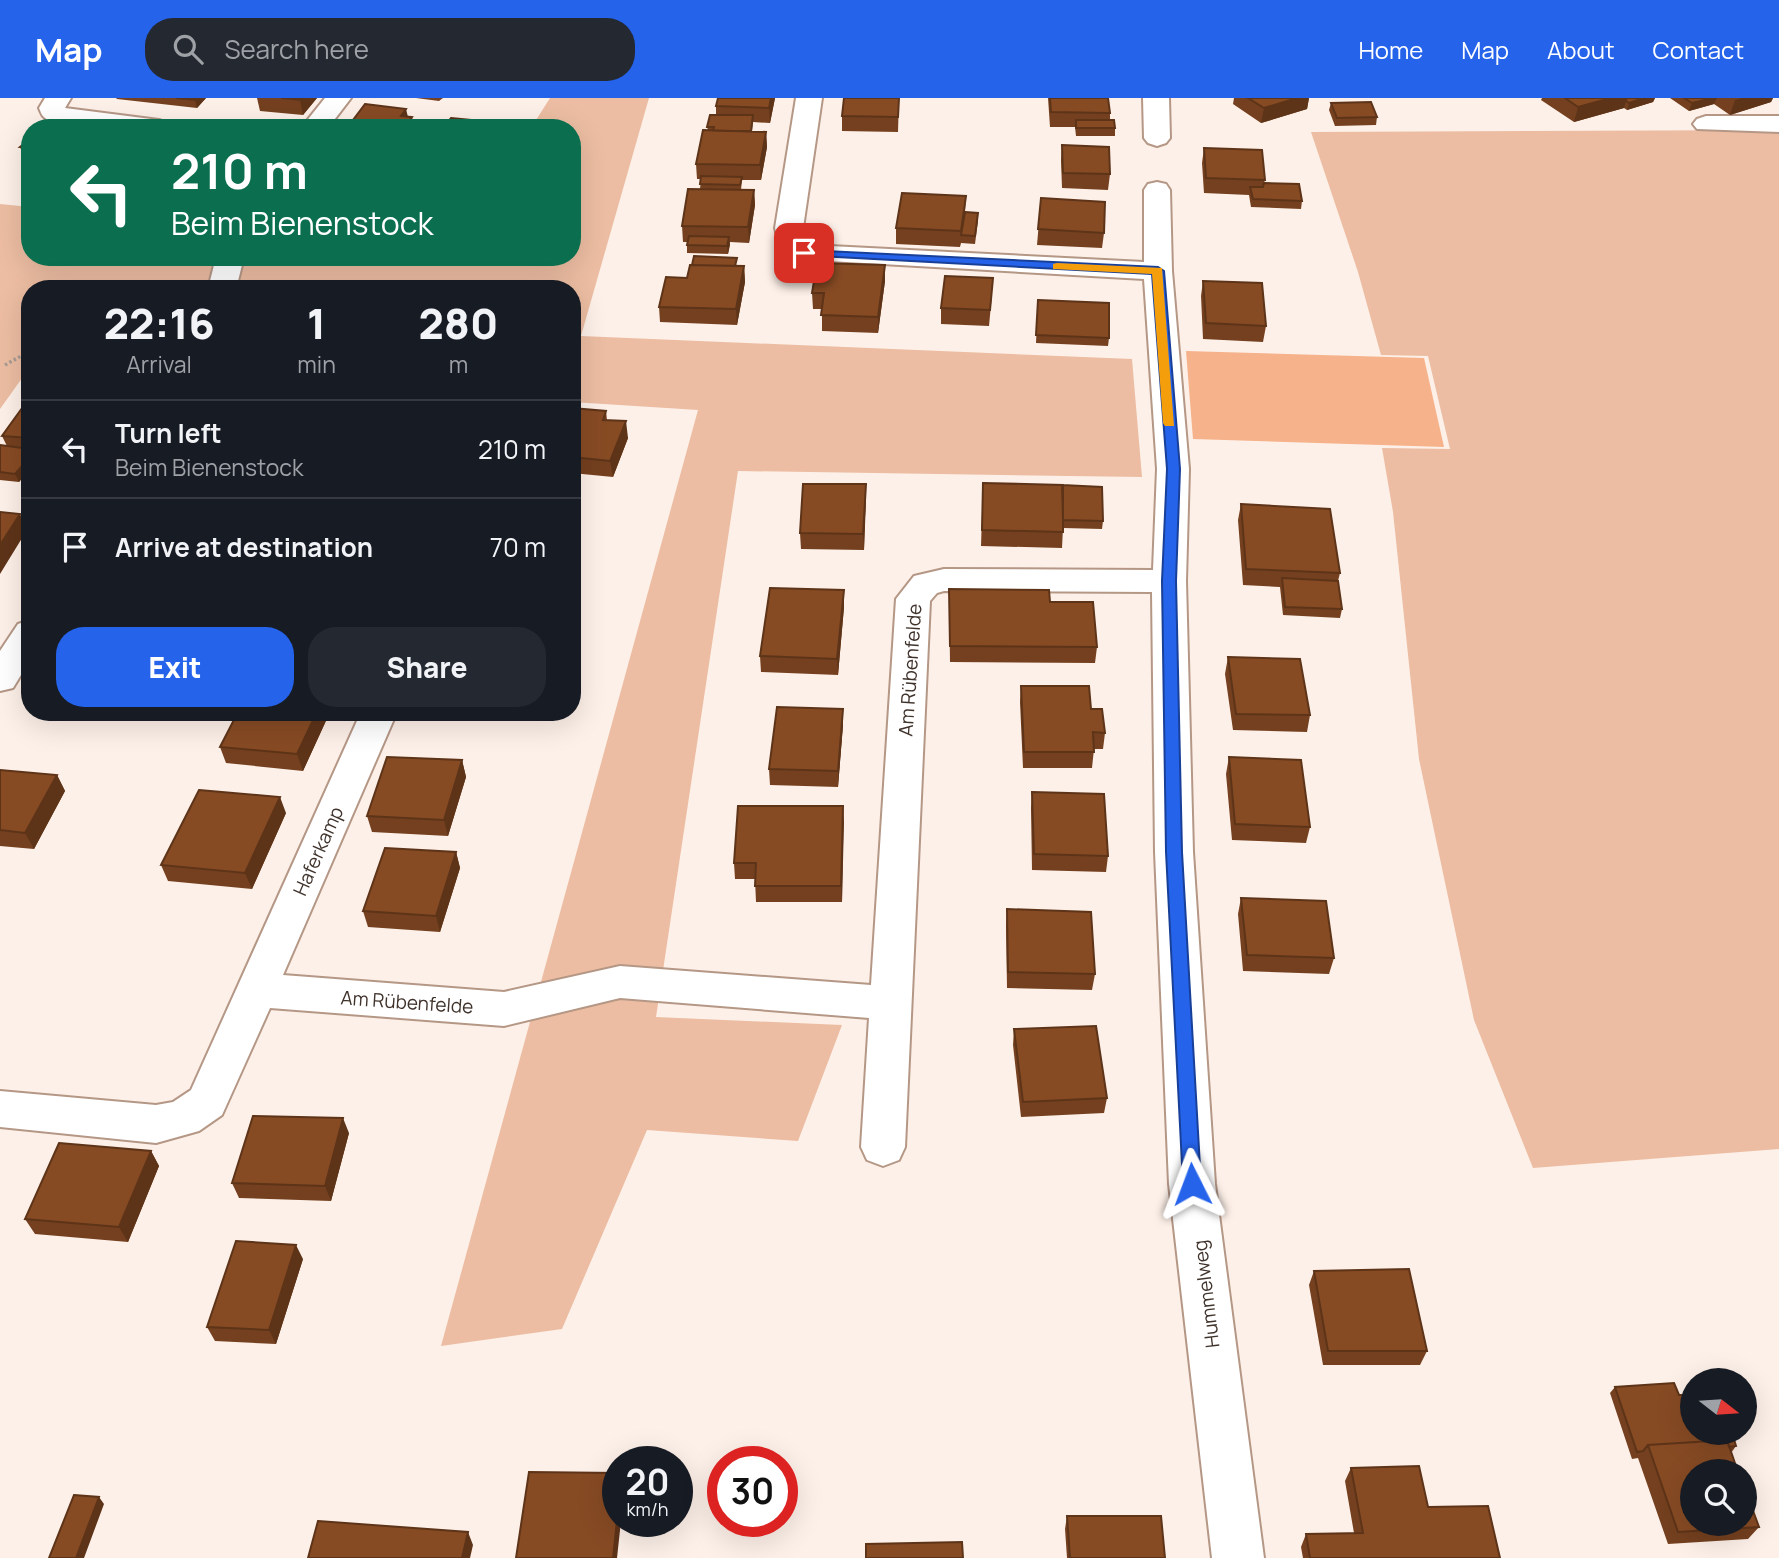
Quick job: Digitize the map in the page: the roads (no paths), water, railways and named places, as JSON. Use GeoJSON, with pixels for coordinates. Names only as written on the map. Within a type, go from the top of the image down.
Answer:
{"type":"FeatureCollection","features":[{"type":"Feature","properties":{"kind":"street"},"geometry":{"type":"LineString","coordinates":[[58,98],[52,108],[53,113],[90,119]]}},
{"type":"Feature","properties":{"kind":"street"},"geometry":{"type":"LineString","coordinates":[[321,119],[338,98]]}},
{"type":"Feature","properties":{"kind":"street"},"geometry":{"type":"LineString","coordinates":[[809,98],[789,228],[794,247],[804,253],[1158,271]]}},
{"type":"Feature","properties":{"kind":"street"},"geometry":{"type":"LineString","coordinates":[[1156,98],[1157,138]]}},
{"type":"Feature","properties":{"kind":"street"},"geometry":{"type":"LineString","coordinates":[[1706,124],[1779,124]]}},
{"type":"Feature","properties":{"kind":"street","name":"Hummelweg"},"geometry":{"type":"LineString","coordinates":[[1157,190],[1158,271],[1173,469],[1169,581],[1174,852],[1192,1184],[1238,1558]]}},
{"type":"Feature","properties":{"kind":"street","name":"Am Rübenfelde"},"geometry":{"type":"LineString","coordinates":[[883,1147],[913,599],[916,593],[932,582],[944,580],[1169,581]]}},
{"type":"Feature","properties":{"kind":"street"},"geometry":{"type":"LineString","coordinates":[[0,680],[21,646]]}},
{"type":"Feature","properties":{"kind":"street","name":"Haferkamp"},"geometry":{"type":"LineString","coordinates":[[258,990],[375,721]]}},
{"type":"Feature","properties":{"kind":"street","name":"Am Rübenfelde"},"geometry":{"type":"LineString","coordinates":[[258,990],[504,1009],[620,982],[890,1003]]}},
{"type":"Feature","properties":{"kind":"street"},"geometry":{"type":"LineString","coordinates":[[0,1109],[156,1124],[181,1120],[195,1113],[207,1102],[258,990]]}}]}
